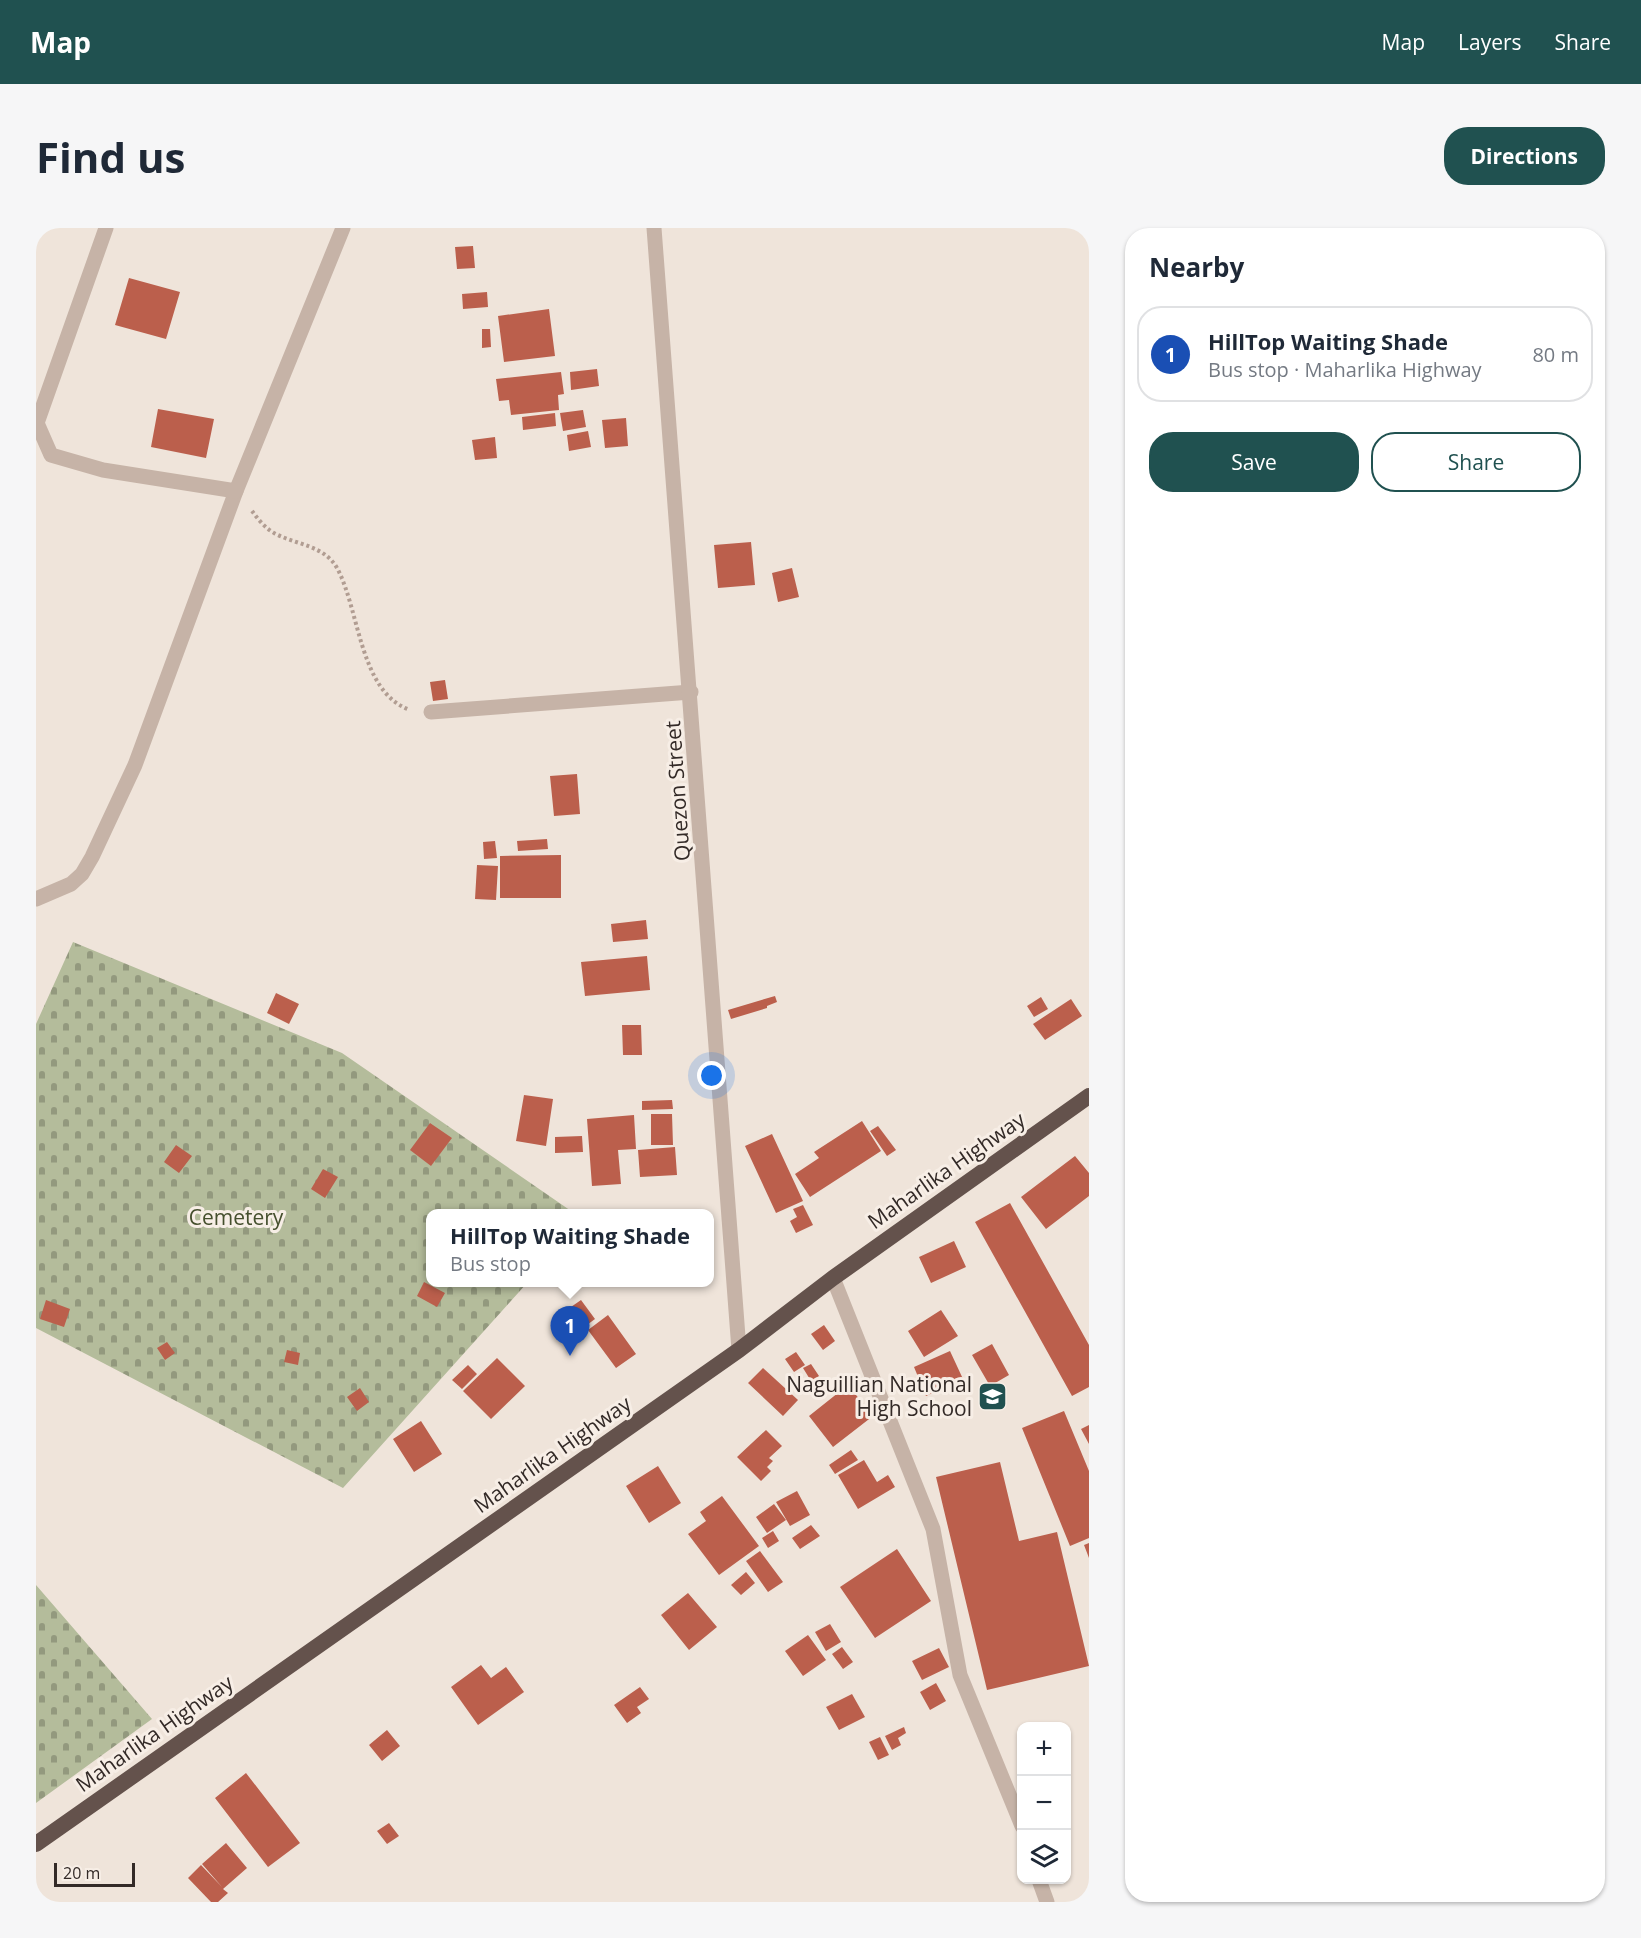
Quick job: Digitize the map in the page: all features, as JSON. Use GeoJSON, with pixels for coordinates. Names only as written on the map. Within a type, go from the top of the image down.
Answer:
{"type":"FeatureCollection","features":[{"type":"Feature","properties":{"kind":"highway","name":"Maharlika Highway"},"geometry":{"type":"LineString","coordinates":[[36,1844],[739,1350],[833,1278],[1089,1096]]}},
{"type":"Feature","properties":{"kind":"street"},"geometry":{"type":"LineString","coordinates":[[106,228],[37,423],[51,455],[104,470],[236,491]]}},
{"type":"Feature","properties":{"kind":"street"},"geometry":{"type":"LineString","coordinates":[[36,899],[71,884],[82,874],[135,765],[236,491],[343,228]]}},
{"type":"Feature","properties":{"kind":"street","name":"Quezon Street"},"geometry":{"type":"LineString","coordinates":[[654,228],[691,692],[739,1350]]}},
{"type":"Feature","properties":{"kind":"street"},"geometry":{"type":"LineString","coordinates":[[431,712],[691,692]]}},
{"type":"Feature","properties":{"kind":"street"},"geometry":{"type":"LineString","coordinates":[[833,1278],[933,1529],[960,1675],[1017,1814]]}},
{"type":"Feature","properties":{"kind":"street"},"geometry":{"type":"LineString","coordinates":[[1040,1884],[1047,1902]]}},
{"type":"Feature","properties":{"kind":"path"},"geometry":{"type":"LineString","coordinates":[[236,491],[272,532],[314,548],[328,556],[337,568],[382,691],[387,698],[401,707],[415,712],[431,712]]}},
{"type":"Feature","properties":{"kind":"green space","name":"Cemetery"},"geometry":{"type":"Polygon","coordinates":[[[73,942],[342,1053],[568,1209],[426,1209],[426,1287],[523,1287],[343,1488],[36,1328],[36,1024],[73,942]]]}},
{"type":"Feature","properties":{"kind":"green space"},"geometry":{"type":"Polygon","coordinates":[[[36,1585],[152,1719],[36,1803],[36,1585]]]}},
{"type":"Feature","properties":{"kind":"building"},"geometry":{"type":"Polygon","coordinates":[[[473,246],[475,268],[457,269],[455,247],[473,246]]]}},
{"type":"Feature","properties":{"kind":"building"},"geometry":{"type":"Polygon","coordinates":[[[129,278],[180,292],[166,339],[115,325],[129,278]]]}},
{"type":"Feature","properties":{"kind":"building"},"geometry":{"type":"Polygon","coordinates":[[[487,292],[488,307],[463,309],[462,294],[487,292]]]}},
{"type":"Feature","properties":{"kind":"building"},"geometry":{"type":"Polygon","coordinates":[[[549,309],[555,356],[504,362],[498,316],[549,309]]]}},
{"type":"Feature","properties":{"kind":"building"},"geometry":{"type":"Polygon","coordinates":[[[482,329],[490,329],[491,347],[482,348],[482,329]]]}},
{"type":"Feature","properties":{"kind":"building"},"geometry":{"type":"Polygon","coordinates":[[[597,369],[599,386],[571,390],[570,372],[597,369]]]}},
{"type":"Feature","properties":{"kind":"building"},"geometry":{"type":"Polygon","coordinates":[[[561,372],[564,394],[558,395],[559,410],[511,415],[509,400],[499,401],[496,379],[561,372]]]}},
{"type":"Feature","properties":{"kind":"building"},"geometry":{"type":"Polygon","coordinates":[[[158,409],[214,419],[206,458],[151,447],[158,409]]]}},
{"type":"Feature","properties":{"kind":"building"},"geometry":{"type":"Polygon","coordinates":[[[583,410],[586,427],[563,431],[560,413],[583,410]]]}},
{"type":"Feature","properties":{"kind":"building"},"geometry":{"type":"Polygon","coordinates":[[[555,413],[556,426],[523,430],[522,417],[555,413]]]}},
{"type":"Feature","properties":{"kind":"building"},"geometry":{"type":"Polygon","coordinates":[[[626,418],[628,446],[605,448],[602,420],[626,418]]]}},
{"type":"Feature","properties":{"kind":"building"},"geometry":{"type":"Polygon","coordinates":[[[588,431],[591,447],[569,451],[567,435],[588,431]]]}},
{"type":"Feature","properties":{"kind":"building"},"geometry":{"type":"Polygon","coordinates":[[[495,437],[497,458],[475,460],[472,440],[495,437]]]}},
{"type":"Feature","properties":{"kind":"building"},"geometry":{"type":"Polygon","coordinates":[[[751,542],[755,585],[718,588],[714,545],[751,542]]]}},
{"type":"Feature","properties":{"kind":"building"},"geometry":{"type":"Polygon","coordinates":[[[792,568],[799,597],[778,602],[772,573],[792,568]]]}},
{"type":"Feature","properties":{"kind":"building"},"geometry":{"type":"Polygon","coordinates":[[[445,680],[448,699],[433,701],[430,682],[445,680]]]}},
{"type":"Feature","properties":{"kind":"building"},"geometry":{"type":"Polygon","coordinates":[[[577,774],[580,814],[554,816],[550,776],[577,774]]]}},
{"type":"Feature","properties":{"kind":"building"},"geometry":{"type":"Polygon","coordinates":[[[547,839],[548,849],[518,851],[517,841],[547,839]]]}},
{"type":"Feature","properties":{"kind":"building"},"geometry":{"type":"Polygon","coordinates":[[[495,841],[497,858],[484,859],[483,842],[495,841]]]}},
{"type":"Feature","properties":{"kind":"building"},"geometry":{"type":"Polygon","coordinates":[[[561,855],[561,898],[500,898],[500,856],[561,855]]]}},
{"type":"Feature","properties":{"kind":"building"},"geometry":{"type":"Polygon","coordinates":[[[477,865],[498,866],[496,900],[475,899],[477,865]]]}},
{"type":"Feature","properties":{"kind":"building"},"geometry":{"type":"Polygon","coordinates":[[[646,920],[648,939],[613,942],[611,924],[646,920]]]}},
{"type":"Feature","properties":{"kind":"building"},"geometry":{"type":"Polygon","coordinates":[[[647,956],[650,990],[585,996],[581,962],[647,956]]]}},
{"type":"Feature","properties":{"kind":"building"},"geometry":{"type":"Polygon","coordinates":[[[276,993],[299,1004],[289,1024],[267,1013],[276,993]]]}},
{"type":"Feature","properties":{"kind":"building"},"geometry":{"type":"Polygon","coordinates":[[[775,996],[777,1002],[767,1008],[731,1019],[728,1010],[775,996]]]}},
{"type":"Feature","properties":{"kind":"building"},"geometry":{"type":"Polygon","coordinates":[[[1041,997],[1048,1009],[1034,1017],[1027,1006],[1041,997]]]}},
{"type":"Feature","properties":{"kind":"building"},"geometry":{"type":"Polygon","coordinates":[[[1071,999],[1082,1016],[1045,1040],[1033,1024],[1071,999]]]}},
{"type":"Feature","properties":{"kind":"building"},"geometry":{"type":"Polygon","coordinates":[[[622,1025],[641,1025],[642,1055],[623,1055],[622,1025]]]}},
{"type":"Feature","properties":{"kind":"building"},"geometry":{"type":"Polygon","coordinates":[[[524,1095],[553,1099],[546,1146],[516,1141],[524,1095]]]}},
{"type":"Feature","properties":{"kind":"building"},"geometry":{"type":"Polygon","coordinates":[[[672,1100],[673,1109],[642,1110],[642,1101],[672,1100]]]}},
{"type":"Feature","properties":{"kind":"building"},"geometry":{"type":"Polygon","coordinates":[[[651,1114],[672,1114],[673,1145],[651,1145],[651,1114]]]}},
{"type":"Feature","properties":{"kind":"building"},"geometry":{"type":"Polygon","coordinates":[[[634,1115],[636,1149],[618,1150],[621,1184],[592,1186],[587,1119],[634,1115]]]}},
{"type":"Feature","properties":{"kind":"building"},"geometry":{"type":"Polygon","coordinates":[[[862,1121],[881,1151],[810,1197],[795,1174],[819,1158],[814,1152],[862,1121]]]}},
{"type":"Feature","properties":{"kind":"building"},"geometry":{"type":"Polygon","coordinates":[[[430,1123],[452,1138],[431,1166],[410,1150],[430,1123]]]}},
{"type":"Feature","properties":{"kind":"building"},"geometry":{"type":"Polygon","coordinates":[[[878,1126],[896,1150],[887,1156],[870,1131],[878,1126]]]}},
{"type":"Feature","properties":{"kind":"building"},"geometry":{"type":"Polygon","coordinates":[[[772,1134],[803,1201],[776,1213],[745,1146],[772,1134]]]}},
{"type":"Feature","properties":{"kind":"building"},"geometry":{"type":"Polygon","coordinates":[[[582,1136],[583,1152],[555,1153],[555,1137],[582,1136]]]}},
{"type":"Feature","properties":{"kind":"building"},"geometry":{"type":"Polygon","coordinates":[[[176,1145],[192,1156],[179,1173],[164,1162],[176,1145]]]}},
{"type":"Feature","properties":{"kind":"building"},"geometry":{"type":"Polygon","coordinates":[[[675,1147],[677,1175],[640,1177],[638,1150],[675,1147]]]}},
{"type":"Feature","properties":{"kind":"building"},"geometry":{"type":"Polygon","coordinates":[[[1075,1156],[1089,1173],[1089,1196],[1046,1229],[1021,1197],[1075,1156]]]}},
{"type":"Feature","properties":{"kind":"building"},"geometry":{"type":"Polygon","coordinates":[[[323,1169],[338,1177],[325,1198],[311,1189],[323,1169]]]}},
{"type":"Feature","properties":{"kind":"building"},"geometry":{"type":"Polygon","coordinates":[[[1010,1203],[1089,1345],[1089,1387],[1072,1396],[975,1222],[1010,1203]]]}},
{"type":"Feature","properties":{"kind":"building"},"geometry":{"type":"Polygon","coordinates":[[[803,1205],[813,1225],[796,1233],[790,1221],[797,1217],[793,1209],[803,1205]]]}},
{"type":"Feature","properties":{"kind":"building"},"geometry":{"type":"Polygon","coordinates":[[[954,1241],[966,1267],[931,1283],[919,1257],[954,1241]]]}},
{"type":"Feature","properties":{"kind":"building"},"geometry":{"type":"Polygon","coordinates":[[[424,1282],[426,1287],[434,1287],[445,1293],[437,1307],[417,1296],[424,1282]]]}},
{"type":"Feature","properties":{"kind":"building"},"geometry":{"type":"Polygon","coordinates":[[[46,1300],[70,1309],[64,1327],[40,1319],[46,1300]]]}},
{"type":"Feature","properties":{"kind":"building"},"geometry":{"type":"Polygon","coordinates":[[[581,1300],[595,1319],[572,1336],[558,1316],[581,1300]]]}},
{"type":"Feature","properties":{"kind":"building"},"geometry":{"type":"Polygon","coordinates":[[[941,1310],[958,1336],[924,1357],[908,1331],[941,1310]]]}},
{"type":"Feature","properties":{"kind":"building"},"geometry":{"type":"Polygon","coordinates":[[[608,1315],[636,1354],[616,1368],[588,1330],[608,1315]]]}},
{"type":"Feature","properties":{"kind":"building"},"geometry":{"type":"Polygon","coordinates":[[[824,1325],[835,1341],[823,1350],[811,1334],[824,1325]]]}},
{"type":"Feature","properties":{"kind":"building"},"geometry":{"type":"Polygon","coordinates":[[[167,1342],[175,1353],[165,1360],[157,1348],[167,1342]]]}},
{"type":"Feature","properties":{"kind":"building"},"geometry":{"type":"Polygon","coordinates":[[[992,1344],[1009,1375],[990,1386],[972,1355],[992,1344]]]}},
{"type":"Feature","properties":{"kind":"building"},"geometry":{"type":"Polygon","coordinates":[[[287,1350],[300,1353],[298,1365],[284,1362],[287,1350]]]}},
{"type":"Feature","properties":{"kind":"building"},"geometry":{"type":"Polygon","coordinates":[[[950,1351],[963,1379],[926,1396],[914,1367],[950,1351]]]}},
{"type":"Feature","properties":{"kind":"building"},"geometry":{"type":"Polygon","coordinates":[[[796,1352],[805,1365],[794,1372],[785,1359],[796,1352]]]}},
{"type":"Feature","properties":{"kind":"building"},"geometry":{"type":"Polygon","coordinates":[[[497,1358],[525,1386],[491,1419],[463,1391],[497,1358]]]}},
{"type":"Feature","properties":{"kind":"building"},"geometry":{"type":"Polygon","coordinates":[[[811,1364],[819,1376],[811,1381],[803,1368],[811,1364]]]}},
{"type":"Feature","properties":{"kind":"building"},"geometry":{"type":"Polygon","coordinates":[[[468,1365],[477,1374],[462,1389],[452,1380],[468,1365]]]}},
{"type":"Feature","properties":{"kind":"building"},"geometry":{"type":"Polygon","coordinates":[[[763,1368],[798,1400],[783,1416],[748,1383],[763,1368]]]}},
{"type":"Feature","properties":{"kind":"building"},"geometry":{"type":"Polygon","coordinates":[[[848,1385],[873,1416],[833,1447],[809,1416],[848,1385]]]}},
{"type":"Feature","properties":{"kind":"building"},"geometry":{"type":"Polygon","coordinates":[[[360,1388],[369,1402],[357,1411],[347,1397],[360,1388]]]}},
{"type":"Feature","properties":{"kind":"building"},"geometry":{"type":"Polygon","coordinates":[[[1064,1411],[1089,1471],[1089,1538],[1070,1546],[1022,1428],[1064,1411]]]}},
{"type":"Feature","properties":{"kind":"building"},"geometry":{"type":"Polygon","coordinates":[[[421,1421],[442,1454],[414,1472],[393,1439],[421,1421]]]}},
{"type":"Feature","properties":{"kind":"building"},"geometry":{"type":"Polygon","coordinates":[[[1089,1425],[1089,1444],[1081,1429],[1089,1425]]]}},
{"type":"Feature","properties":{"kind":"building"},"geometry":{"type":"Polygon","coordinates":[[[766,1430],[782,1446],[769,1458],[773,1461],[767,1467],[771,1471],[761,1481],[737,1457],[766,1430]]]}},
{"type":"Feature","properties":{"kind":"building"},"geometry":{"type":"Polygon","coordinates":[[[851,1450],[858,1460],[835,1474],[829,1465],[851,1450]]]}},
{"type":"Feature","properties":{"kind":"building"},"geometry":{"type":"Polygon","coordinates":[[[864,1460],[877,1482],[888,1475],[895,1487],[858,1509],[838,1475],[864,1460]]]}},
{"type":"Feature","properties":{"kind":"building"},"geometry":{"type":"Polygon","coordinates":[[[1000,1462],[1019,1541],[1057,1532],[1089,1666],[987,1690],[936,1477],[1000,1462]]]}},
{"type":"Feature","properties":{"kind":"building"},"geometry":{"type":"Polygon","coordinates":[[[658,1466],[681,1503],[649,1523],[626,1486],[658,1466]]]}},
{"type":"Feature","properties":{"kind":"building"},"geometry":{"type":"Polygon","coordinates":[[[797,1491],[810,1515],[790,1526],[776,1502],[797,1491]]]}},
{"type":"Feature","properties":{"kind":"building"},"geometry":{"type":"Polygon","coordinates":[[[722,1496],[759,1546],[719,1575],[688,1534],[706,1521],[700,1512],[722,1496]]]}},
{"type":"Feature","properties":{"kind":"building"},"geometry":{"type":"Polygon","coordinates":[[[774,1504],[786,1520],[767,1533],[756,1517],[774,1504]]]}},
{"type":"Feature","properties":{"kind":"building"},"geometry":{"type":"Polygon","coordinates":[[[811,1525],[820,1536],[800,1549],[792,1538],[811,1525]]]}},
{"type":"Feature","properties":{"kind":"building"},"geometry":{"type":"Polygon","coordinates":[[[773,1531],[779,1541],[768,1548],[762,1538],[773,1531]]]}},
{"type":"Feature","properties":{"kind":"building"},"geometry":{"type":"Polygon","coordinates":[[[1089,1543],[1089,1558],[1084,1545],[1089,1543]]]}},
{"type":"Feature","properties":{"kind":"building"},"geometry":{"type":"Polygon","coordinates":[[[897,1549],[931,1601],[875,1638],[840,1587],[897,1549]]]}},
{"type":"Feature","properties":{"kind":"building"},"geometry":{"type":"Polygon","coordinates":[[[760,1551],[783,1582],[768,1592],[746,1561],[760,1551]]]}},
{"type":"Feature","properties":{"kind":"building"},"geometry":{"type":"Polygon","coordinates":[[[746,1572],[755,1583],[741,1595],[731,1585],[746,1572]]]}},
{"type":"Feature","properties":{"kind":"building"},"geometry":{"type":"Polygon","coordinates":[[[688,1593],[717,1627],[689,1650],[661,1615],[688,1593]]]}},
{"type":"Feature","properties":{"kind":"building"},"geometry":{"type":"Polygon","coordinates":[[[830,1624],[841,1642],[826,1651],[815,1632],[830,1624]]]}},
{"type":"Feature","properties":{"kind":"building"},"geometry":{"type":"Polygon","coordinates":[[[808,1635],[826,1660],[803,1676],[785,1651],[808,1635]]]}},
{"type":"Feature","properties":{"kind":"building"},"geometry":{"type":"Polygon","coordinates":[[[842,1647],[853,1662],[843,1669],[832,1654],[842,1647]]]}},
{"type":"Feature","properties":{"kind":"building"},"geometry":{"type":"Polygon","coordinates":[[[939,1648],[949,1667],[922,1680],[912,1661],[939,1648]]]}},
{"type":"Feature","properties":{"kind":"building"},"geometry":{"type":"Polygon","coordinates":[[[481,1665],[491,1678],[506,1667],[524,1692],[478,1725],[451,1687],[481,1665]]]}},
{"type":"Feature","properties":{"kind":"building"},"geometry":{"type":"Polygon","coordinates":[[[936,1683],[946,1701],[930,1710],[920,1692],[936,1683]]]}},
{"type":"Feature","properties":{"kind":"building"},"geometry":{"type":"Polygon","coordinates":[[[640,1687],[649,1699],[637,1707],[641,1713],[627,1723],[614,1705],[640,1687]]]}},
{"type":"Feature","properties":{"kind":"building"},"geometry":{"type":"Polygon","coordinates":[[[852,1694],[865,1717],[839,1730],[826,1707],[852,1694]]]}},
{"type":"Feature","properties":{"kind":"building"},"geometry":{"type":"Polygon","coordinates":[[[904,1727],[906,1733],[898,1738],[901,1745],[892,1750],[885,1736],[904,1727]]]}},
{"type":"Feature","properties":{"kind":"building"},"geometry":{"type":"Polygon","coordinates":[[[387,1730],[400,1746],[382,1761],[369,1745],[387,1730]]]}},
{"type":"Feature","properties":{"kind":"building"},"geometry":{"type":"Polygon","coordinates":[[[880,1737],[889,1755],[878,1760],[869,1742],[880,1737]]]}},
{"type":"Feature","properties":{"kind":"building"},"geometry":{"type":"Polygon","coordinates":[[[246,1773],[300,1843],[268,1867],[215,1798],[246,1773]]]}},
{"type":"Feature","properties":{"kind":"building"},"geometry":{"type":"Polygon","coordinates":[[[389,1823],[399,1836],[387,1844],[377,1831],[389,1823]]]}},
{"type":"Feature","properties":{"kind":"building"},"geometry":{"type":"Polygon","coordinates":[[[226,1843],[247,1868],[223,1889],[228,1893],[218,1902],[211,1902],[188,1878],[201,1865],[222,1887],[202,1864],[226,1843]]]}},
{"type":"Feature","properties":{"kind":"place","name":"HillTop Waiting Shade"},"geometry":{"type":"Point","coordinates":[570,1356]}},
{"type":"Feature","properties":{"kind":"place","name":"Naguillian National High School"},"geometry":{"type":"Point","coordinates":[993,1396]}}]}
